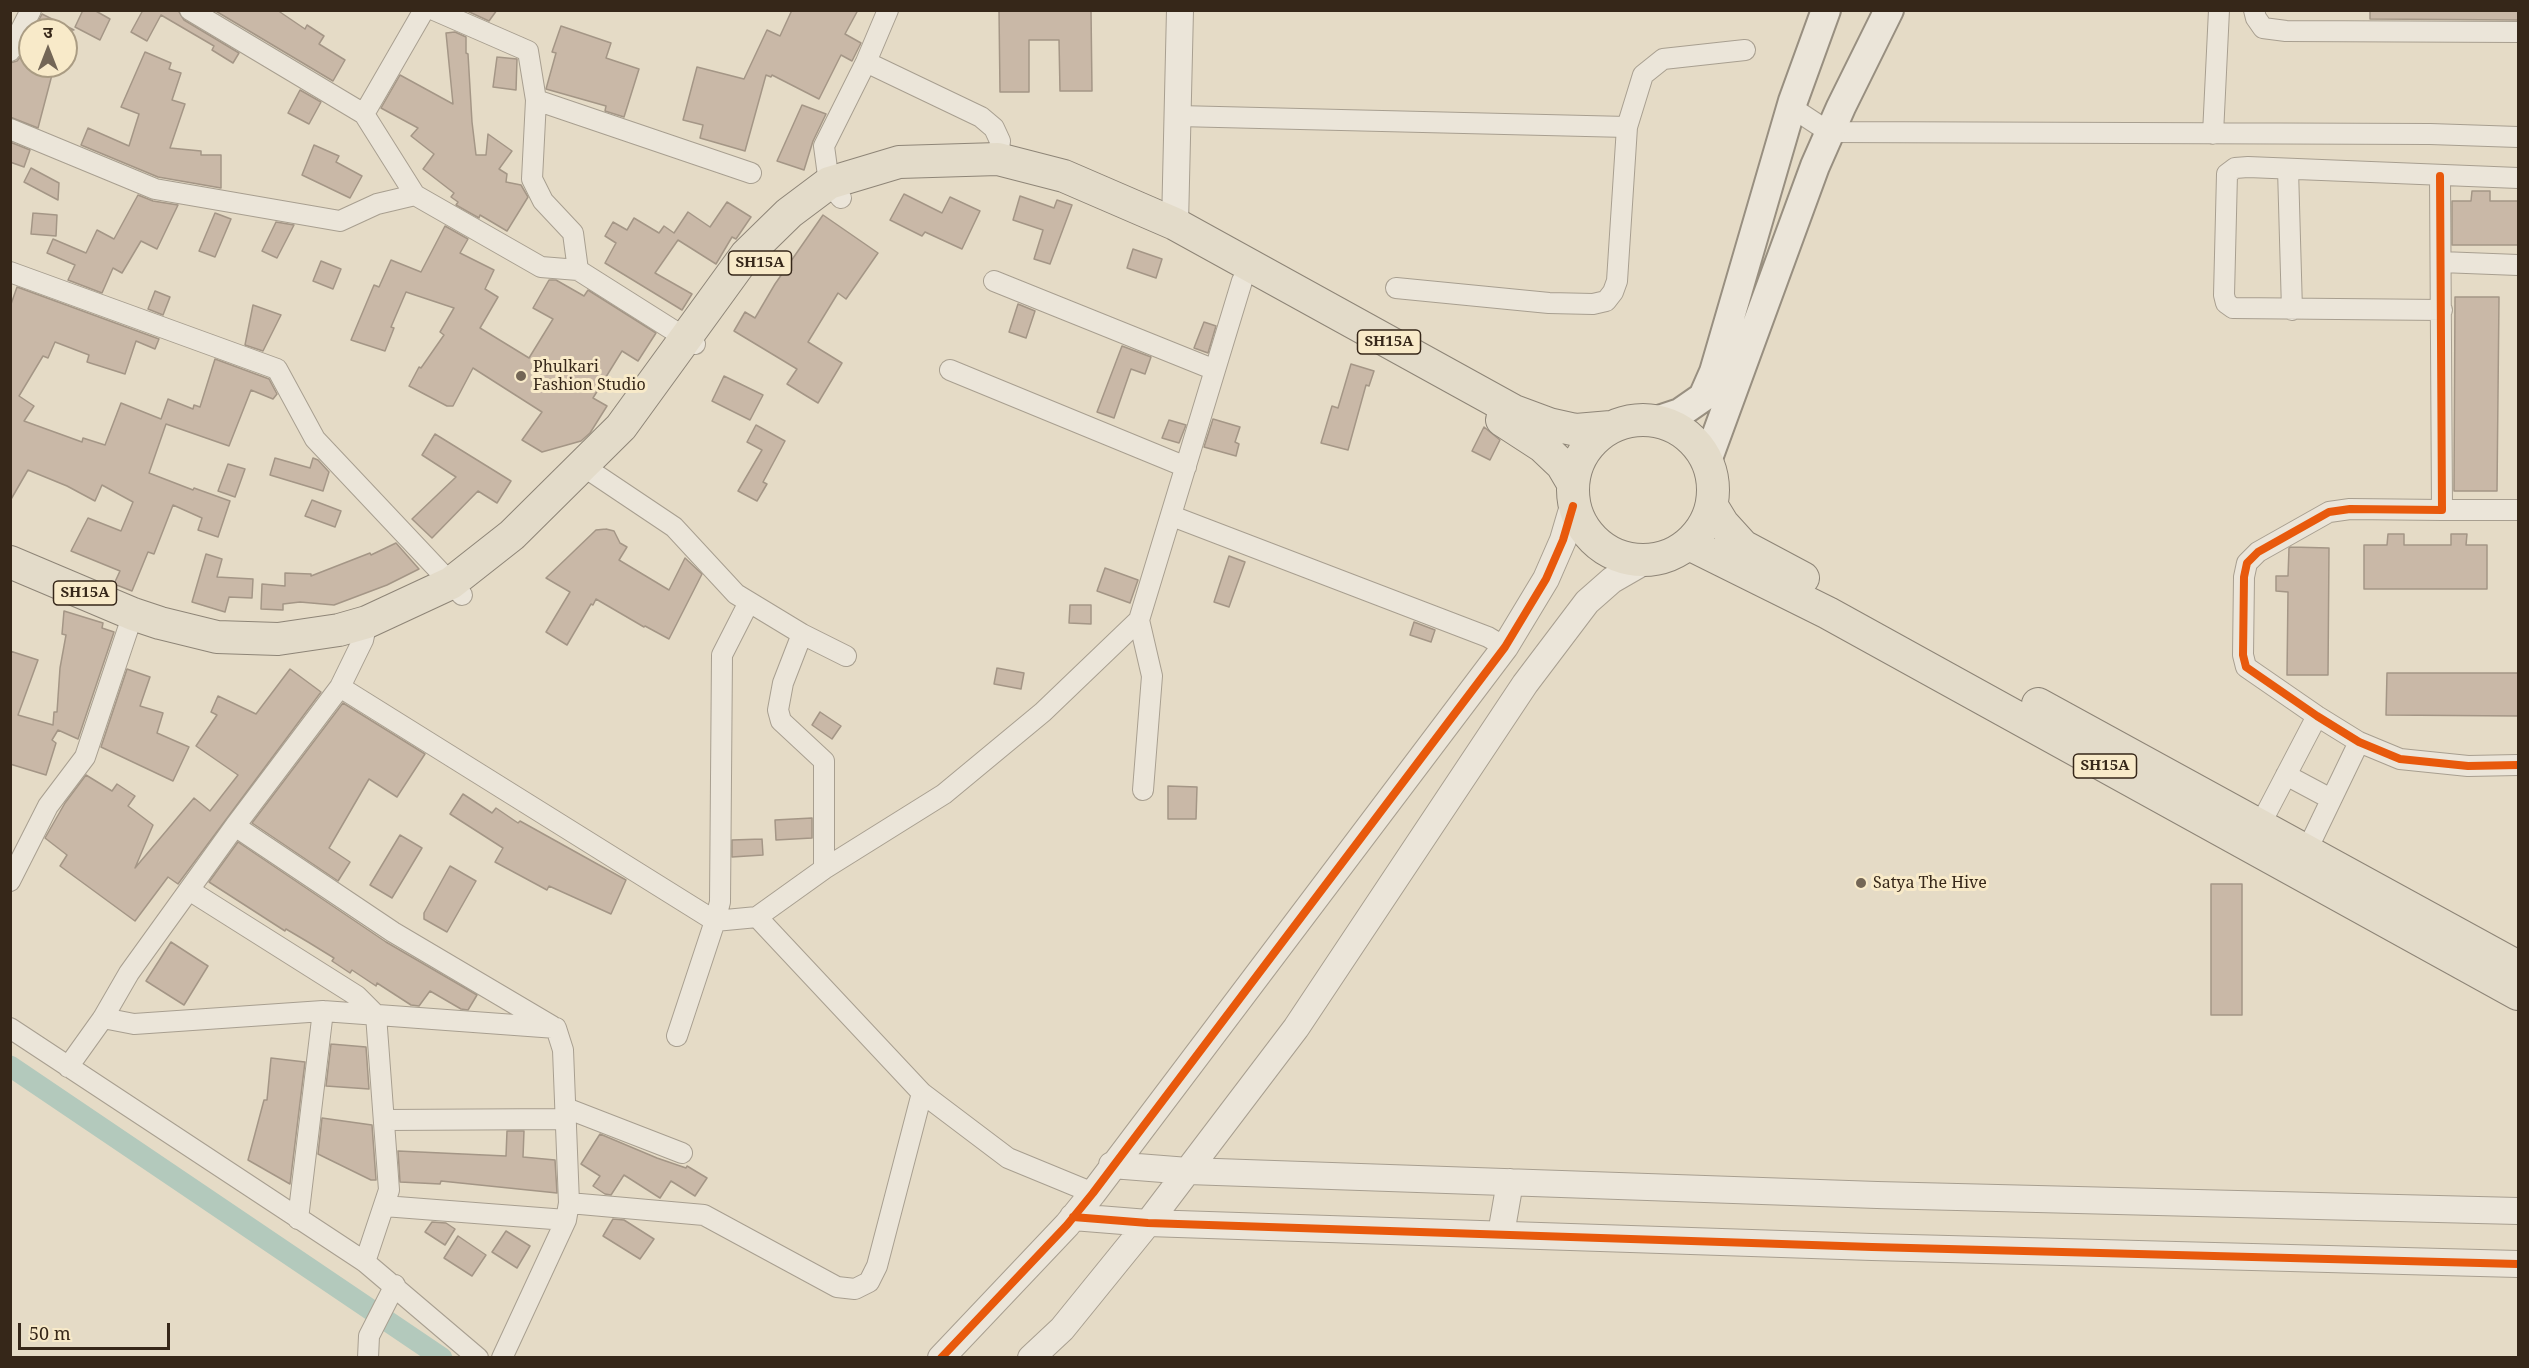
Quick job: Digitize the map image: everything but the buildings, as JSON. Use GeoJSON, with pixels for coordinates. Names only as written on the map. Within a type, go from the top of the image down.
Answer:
{"type":"FeatureCollection","features":[{"type":"Feature","properties":{"kind":"main road"},"geometry":{"type":"LineString","coordinates":[[1656,421],[1680,413],[1703,397],[1714,372],[1791,107],[1826,10]]}},
{"type":"Feature","properties":{"kind":"main road"},"geometry":{"type":"LineString","coordinates":[[1707,461],[1815,166],[1829,132],[1889,10]]}},
{"type":"Feature","properties":{"kind":"main road","name":"SH15A"},"geometry":{"type":"LineString","coordinates":[[10,578],[131,621],[244,639],[365,631],[422,617],[457,589],[525,543],[589,470],[629,437],[692,342],[778,244],[810,218],[835,190],[899,162],[998,159],[1064,176],[1175,224],[1510,424],[1542,446],[1562,465],[1573,494]]}},
{"type":"Feature","properties":{"kind":"main road","name":"SH15A"},"geometry":{"type":"LineString","coordinates":[[835,190],[875,184],[912,174],[950,170],[1017,177],[1057,190],[1106,211],[1242,281],[1339,324],[1514,411],[1549,424],[1576,430],[1611,427]]}},
{"type":"Feature","properties":{"kind":"main road"},"geometry":{"type":"LineString","coordinates":[[1633,420],[1656,421],[1677,429],[1695,442],[1707,461],[1713,483],[1712,506],[1704,527],[1689,544],[1670,556],[1646,561],[1622,558],[1600,546],[1583,528],[1573,494],[1579,458],[1593,440],[1611,427],[1633,420]]}},
{"type":"Feature","properties":{"kind":"main road","name":"SH15A"},"geometry":{"type":"LineString","coordinates":[[1712,506],[1723,524],[1743,546],[2307,850],[2518,967]]}},
{"type":"Feature","properties":{"kind":"main road","name":"SH15A"},"geometry":{"type":"LineString","coordinates":[[1689,544],[1828,613],[2518,994]]}},
{"type":"Feature","properties":{"kind":"main road","name":"SH15A"},"geometry":{"type":"LineString","coordinates":[[10,562],[131,621]]}},
{"type":"Feature","properties":{"kind":"street"},"geometry":{"type":"LineString","coordinates":[[10,51],[30,10]]}},
{"type":"Feature","properties":{"kind":"street"},"geometry":{"type":"LineString","coordinates":[[190,10],[364,114],[415,195],[541,267],[578,270],[692,342]]}},
{"type":"Feature","properties":{"kind":"street"},"geometry":{"type":"LineString","coordinates":[[364,114],[424,10]]}},
{"type":"Feature","properties":{"kind":"street"},"geometry":{"type":"LineString","coordinates":[[434,10],[528,51],[536,100],[532,179],[543,201],[573,233],[578,270]]}},
{"type":"Feature","properties":{"kind":"street"},"geometry":{"type":"LineString","coordinates":[[1175,224],[1180,10]]}},
{"type":"Feature","properties":{"kind":"street"},"geometry":{"type":"LineString","coordinates":[[2213,134],[2219,10]]}},
{"type":"Feature","properties":{"kind":"street"},"geometry":{"type":"LineString","coordinates":[[2254,10],[2263,28],[2286,31],[2518,32]]}},
{"type":"Feature","properties":{"kind":"street"},"geometry":{"type":"LineString","coordinates":[[835,190],[824,146],[866,62],[882,13]]}},
{"type":"Feature","properties":{"kind":"street"},"geometry":{"type":"LineString","coordinates":[[1396,288],[1549,303],[1593,304],[1606,301],[1617,281],[1627,127],[1642,75],[1663,59],[1745,50]]}},
{"type":"Feature","properties":{"kind":"street"},"geometry":{"type":"LineString","coordinates":[[866,62],[981,117],[994,128],[1000,141],[998,159]]}},
{"type":"Feature","properties":{"kind":"street"},"geometry":{"type":"LineString","coordinates":[[536,100],[751,173]]}},
{"type":"Feature","properties":{"kind":"street"},"geometry":{"type":"LineString","coordinates":[[1791,107],[1829,132],[2430,134],[2518,137]]}},
{"type":"Feature","properties":{"kind":"street"},"geometry":{"type":"LineString","coordinates":[[1178,116],[1627,127]]}},
{"type":"Feature","properties":{"kind":"street"},"geometry":{"type":"LineString","coordinates":[[10,129],[155,189],[340,221],[377,204],[415,195]]}},
{"type":"Feature","properties":{"kind":"street"},"geometry":{"type":"LineString","coordinates":[[2442,310],[2233,308],[2226,303],[2224,295],[2227,174],[2235,168],[2518,178]]}},
{"type":"Feature","properties":{"kind":"street"},"geometry":{"type":"LineString","coordinates":[[2288,169],[2292,310]]}},
{"type":"Feature","properties":{"kind":"street"},"geometry":{"type":"LineString","coordinates":[[2440,176],[2442,510]]}},
{"type":"Feature","properties":{"kind":"street"},"geometry":{"type":"LineString","coordinates":[[2441,262],[2518,265]]}},
{"type":"Feature","properties":{"kind":"street"},"geometry":{"type":"LineString","coordinates":[[10,273],[278,369],[315,439],[457,589]]}},
{"type":"Feature","properties":{"kind":"street"},"geometry":{"type":"LineString","coordinates":[[994,281],[1215,370]]}},
{"type":"Feature","properties":{"kind":"street"},"geometry":{"type":"LineString","coordinates":[[340,687],[715,921],[758,917],[824,869],[944,794],[1043,712],[1139,620],[1242,281]]}},
{"type":"Feature","properties":{"kind":"street"},"geometry":{"type":"LineString","coordinates":[[950,370],[1186,467]]}},
{"type":"Feature","properties":{"kind":"street"},"geometry":{"type":"LineString","coordinates":[[589,470],[674,528],[736,594],[802,634],[846,656]]}},
{"type":"Feature","properties":{"kind":"street"},"geometry":{"type":"LineString","coordinates":[[941,1358],[1093,1193],[1505,647],[1546,579],[1563,540],[1573,494]]}},
{"type":"Feature","properties":{"kind":"street"},"geometry":{"type":"LineString","coordinates":[[2518,510],[2350,509],[2329,512],[2258,552],[2247,563],[2244,578],[2242,655],[2246,667],[2317,716],[2359,742],[2400,759],[2468,766],[2518,765]]}},
{"type":"Feature","properties":{"kind":"street"},"geometry":{"type":"LineString","coordinates":[[1172,516],[1488,637],[1505,647]]}},
{"type":"Feature","properties":{"kind":"street"},"geometry":{"type":"LineString","coordinates":[[1031,1358],[1062,1329],[1148,1223],[1296,1028],[1525,684],[1580,611],[1612,580],[1646,561]]}},
{"type":"Feature","properties":{"kind":"street"},"geometry":{"type":"LineString","coordinates":[[677,1036],[720,902],[723,655],[749,602]]}},
{"type":"Feature","properties":{"kind":"street"},"geometry":{"type":"LineString","coordinates":[[1139,620],[1152,676],[1143,790]]}},
{"type":"Feature","properties":{"kind":"street"},"geometry":{"type":"LineString","coordinates":[[10,881],[17,849],[85,757],[131,621]]}},
{"type":"Feature","properties":{"kind":"street"},"geometry":{"type":"LineString","coordinates":[[68,1067],[103,1018],[129,973],[235,826],[340,687],[365,631]]}},
{"type":"Feature","properties":{"kind":"street"},"geometry":{"type":"LineString","coordinates":[[802,634],[783,683],[778,710],[782,721],[816,750],[824,760],[824,869]]}},
{"type":"Feature","properties":{"kind":"street"},"geometry":{"type":"LineString","coordinates":[[2260,825],[2317,716]]}},
{"type":"Feature","properties":{"kind":"street"},"geometry":{"type":"LineString","coordinates":[[2307,850],[2359,742]]}},
{"type":"Feature","properties":{"kind":"street"},"geometry":{"type":"LineString","coordinates":[[2286,775],[2331,799]]}},
{"type":"Feature","properties":{"kind":"street"},"geometry":{"type":"LineString","coordinates":[[235,826],[393,932],[556,1028],[563,1050],[567,1212],[502,1358]]}},
{"type":"Feature","properties":{"kind":"street"},"geometry":{"type":"LineString","coordinates":[[189,890],[357,996],[376,1015],[389,1190],[365,1262]]}},
{"type":"Feature","properties":{"kind":"street"},"geometry":{"type":"LineString","coordinates":[[758,917],[922,1093],[1008,1158],[1093,1193]]}},
{"type":"Feature","properties":{"kind":"street"},"geometry":{"type":"LineString","coordinates":[[103,1018],[134,1024],[323,1011],[556,1028]]}},
{"type":"Feature","properties":{"kind":"street"},"geometry":{"type":"LineString","coordinates":[[298,1219],[323,1011]]}},
{"type":"Feature","properties":{"kind":"street"},"geometry":{"type":"LineString","coordinates":[[10,1028],[365,1262],[395,1285],[478,1358]]}},
{"type":"Feature","properties":{"kind":"street"},"geometry":{"type":"LineString","coordinates":[[384,1206],[704,1215],[837,1287],[855,1289],[869,1282],[877,1266],[922,1093]]}},
{"type":"Feature","properties":{"kind":"street"},"geometry":{"type":"LineString","coordinates":[[385,1120],[566,1113],[682,1152]]}},
{"type":"Feature","properties":{"kind":"street"},"geometry":{"type":"LineString","coordinates":[[1112,1165],[1188,1171],[1877,1196],[2518,1211]]}},
{"type":"Feature","properties":{"kind":"street"},"geometry":{"type":"LineString","coordinates":[[1501,1234],[1510,1182]]}},
{"type":"Feature","properties":{"kind":"street"},"geometry":{"type":"LineString","coordinates":[[1073,1217],[1148,1223],[1872,1247],[2518,1264]]}},
{"type":"Feature","properties":{"kind":"street"},"geometry":{"type":"LineString","coordinates":[[368,1358],[369,1336],[395,1285]]}},
{"type":"Feature","properties":{"kind":"waterway"},"geometry":{"type":"LineString","coordinates":[[10,1066],[442,1358]]}},
{"type":"Feature","properties":{"kind":"cycle path"},"geometry":{"type":"LineString","coordinates":[[2440,176],[2442,510],[2350,509],[2329,512],[2258,552],[2247,563],[2244,577],[2243,655],[2246,667],[2317,716],[2359,742],[2400,759],[2468,766],[2518,765]]}},
{"type":"Feature","properties":{"kind":"cycle path"},"geometry":{"type":"LineString","coordinates":[[941,1358],[1067,1225],[1093,1193],[1505,647],[1546,579],[1563,540],[1573,506]]}},
{"type":"Feature","properties":{"kind":"cycle path"},"geometry":{"type":"LineString","coordinates":[[1073,1217],[1148,1223],[1872,1247],[2518,1264]]}},
{"type":"Feature","properties":{"kind":"place","name":"Phulkari Fashion Studio"},"geometry":{"type":"Point","coordinates":[521,376]}},
{"type":"Feature","properties":{"kind":"place","name":"Satya The Hive"},"geometry":{"type":"Point","coordinates":[1861,883]}}]}
